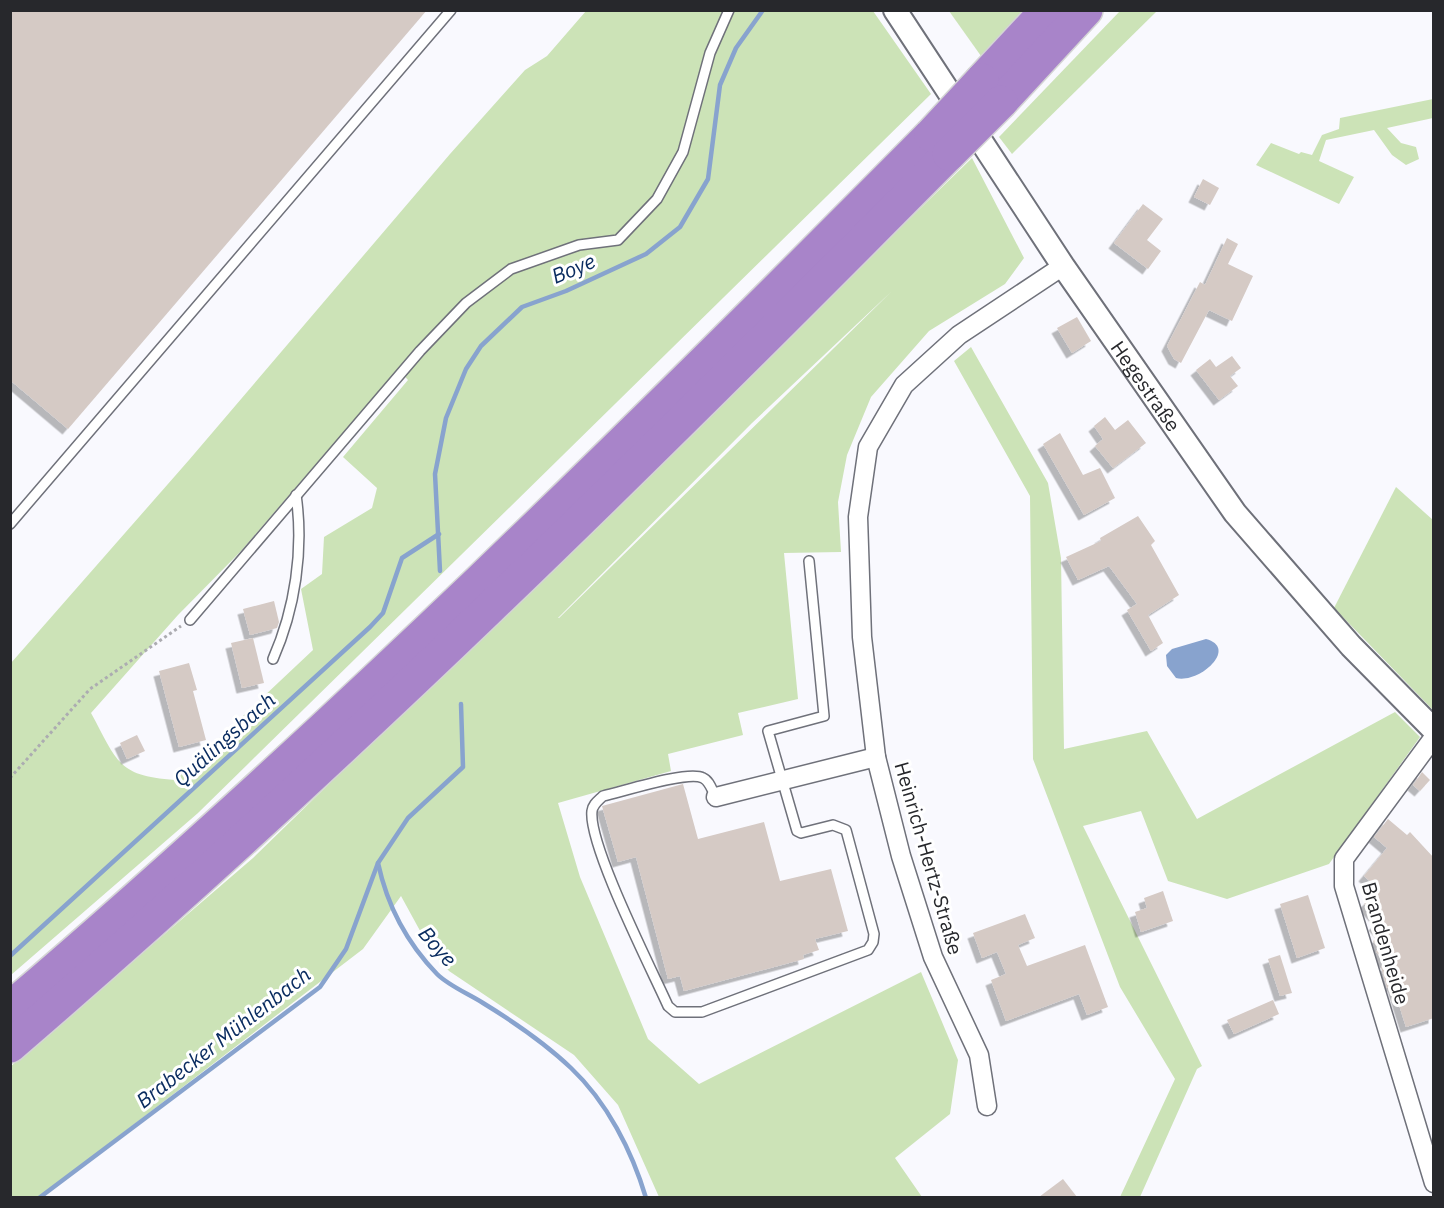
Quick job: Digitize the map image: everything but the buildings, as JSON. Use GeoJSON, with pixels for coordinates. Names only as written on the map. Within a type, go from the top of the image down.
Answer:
{"type":"FeatureCollection","features":[{"type":"Feature","properties":{"kind":"highway"},"geometry":{"type":"LineString","coordinates":[[991,91],[1047,10]]}},
{"type":"Feature","properties":{"kind":"highway"},"geometry":{"type":"LineString","coordinates":[[10,1046],[107,963],[393,703],[680,426],[991,91],[1086,10]]}},
{"type":"Feature","properties":{"kind":"highway"},"geometry":{"type":"LineString","coordinates":[[10,1008],[86,944],[375,681],[662,406],[940,145]]}},
{"type":"Feature","properties":{"kind":"street","name":"Hegestraße"},"geometry":{"type":"LineString","coordinates":[[895,10],[1063,266],[1235,513],[1351,645],[1434,730]]}},
{"type":"Feature","properties":{"kind":"street","name":"Heinrich-Hertz-Straße"},"geometry":{"type":"LineString","coordinates":[[987,1106],[979,1055],[933,957],[901,856],[876,757],[862,637],[858,517],[868,447],[904,385],[959,335],[1063,266]]}},
{"type":"Feature","properties":{"kind":"street","name":"Brandenheide"},"geometry":{"type":"LineString","coordinates":[[1434,737],[1344,859],[1344,886],[1434,1182]]}},
{"type":"Feature","properties":{"kind":"street","name":"Heinrich-Hertz-Straße"},"geometry":{"type":"LineString","coordinates":[[716,797],[876,757]]}},
{"type":"Feature","properties":{"kind":"lane"},"geometry":{"type":"LineString","coordinates":[[10,524],[451,10]]}},
{"type":"Feature","properties":{"kind":"lane"},"geometry":{"type":"LineString","coordinates":[[190,620],[420,351],[466,303],[511,269],[579,245],[618,240],[657,199],[683,152],[710,53],[729,10]]}},
{"type":"Feature","properties":{"kind":"lane"},"geometry":{"type":"LineString","coordinates":[[273,659],[286,629],[299,560],[296,495]]}},
{"type":"Feature","properties":{"kind":"lane"},"geometry":{"type":"LineString","coordinates":[[716,797],[706,780],[700,776],[685,777],[603,796],[595,803],[592,811],[593,822],[607,868],[668,1006],[675,1012],[702,1012],[868,950],[873,942],[874,934],[846,830],[833,825],[801,833],[797,831],[768,731],[824,716],[808,561]]}},
{"type":"Feature","properties":{"kind":"path"},"geometry":{"type":"LineString","coordinates":[[10,778],[90,689],[190,620]]}},
{"type":"Feature","properties":{"kind":"green space"},"geometry":{"type":"Polygon","coordinates":[[[586,11],[873,11],[931,94],[198,813],[11,975],[11,663],[189,460],[450,154],[525,70],[547,56],[586,11]],[[398,369],[241,551],[178,615],[91,713],[113,754],[129,769],[156,778],[175,780],[313,650],[301,589],[322,574],[324,537],[372,508],[377,488],[343,457],[408,380],[398,369]]]}},
{"type":"Feature","properties":{"kind":"green space"},"geometry":{"type":"Polygon","coordinates":[[[949,11],[1024,11],[981,56],[949,11]]]}},
{"type":"Feature","properties":{"kind":"green space"},"geometry":{"type":"Polygon","coordinates":[[[1120,11],[1157,11],[1012,154],[999,137],[1120,11]]]}},
{"type":"Feature","properties":{"kind":"green space"},"geometry":{"type":"Polygon","coordinates":[[[1433,99],[1433,118],[1387,128],[1401,143],[1416,147],[1419,159],[1406,165],[1392,155],[1374,130],[1326,140],[1319,161],[1354,177],[1339,204],[1256,165],[1271,143],[1299,154],[1301,152],[1312,155],[1322,135],[1339,129],[1340,118],[1433,99]]]}},
{"type":"Feature","properties":{"kind":"green space"},"geometry":{"type":"Polygon","coordinates":[[[972,158],[1024,258],[1005,284],[929,331],[871,397],[847,455],[838,502],[841,552],[784,553],[798,699],[738,713],[743,735],[668,754],[671,771],[558,803],[580,877],[648,1039],[699,1084],[921,972],[958,1060],[950,1114],[895,1158],[922,1197],[659,1197],[618,1105],[574,1055],[449,971],[430,949],[401,896],[363,949],[39,1197],[11,1197],[10,1067],[253,858],[972,158]],[[892,291],[752,423],[559,618],[892,291]]]}},
{"type":"Feature","properties":{"kind":"green space"},"geometry":{"type":"Polygon","coordinates":[[[971,347],[1048,483],[1061,558],[1064,749],[1147,731],[1197,819],[1395,712],[1420,737],[1329,864],[1227,899],[1168,881],[1141,811],[1083,826],[1202,1066],[1197,1069],[1140,1197],[1120,1197],[1175,1079],[1120,987],[1033,759],[1030,496],[954,361],[971,347]]]}},
{"type":"Feature","properties":{"kind":"green space"},"geometry":{"type":"Polygon","coordinates":[[[1396,487],[1433,520],[1433,710],[1334,608],[1396,487]]]}},
{"type":"Feature","properties":{"kind":"water"},"geometry":{"type":"Polygon","coordinates":[[[1206,639],[1215,644],[1218,650],[1217,657],[1212,664],[1195,676],[1176,678],[1167,666],[1166,655],[1172,649],[1206,639]]]}},
{"type":"Feature","properties":{"kind":"waterway","name":"Boye"},"geometry":{"type":"LineString","coordinates":[[440,571],[435,474],[446,418],[466,369],[481,346],[522,307],[566,291],[646,254],[680,227],[708,179],[720,85],[736,48],[763,10]]}},
{"type":"Feature","properties":{"kind":"waterway","name":"Quälingsbach"},"geometry":{"type":"LineString","coordinates":[[10,956],[370,627],[383,613],[402,558],[439,534]]}},
{"type":"Feature","properties":{"kind":"waterway","name":"Boye"},"geometry":{"type":"LineString","coordinates":[[461,704],[463,767],[408,818],[378,863],[387,894],[400,923],[416,949],[437,974],[529,1033],[584,1081],[617,1128],[626,1145],[646,1198]]}},
{"type":"Feature","properties":{"kind":"waterway","name":"Brabecker Mühlenbach"},"geometry":{"type":"LineString","coordinates":[[39,1198],[320,987],[346,949],[378,863]]}}]}
